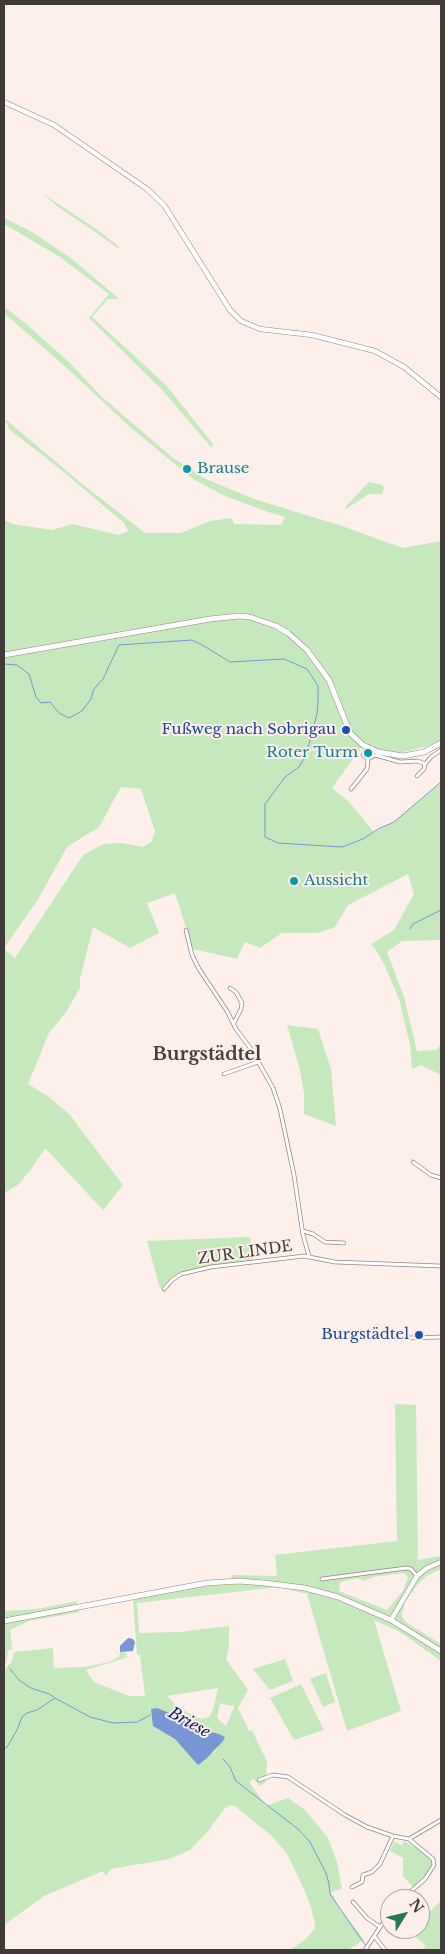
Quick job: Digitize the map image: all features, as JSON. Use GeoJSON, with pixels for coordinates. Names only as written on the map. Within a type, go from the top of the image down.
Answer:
{"type":"FeatureCollection","features":[{"type":"Feature","properties":{"kind":"main road"},"geometry":{"type":"LineString","coordinates":[[4,655],[217,618],[239,616],[263,620],[288,633],[318,662],[329,680],[347,728],[356,740],[378,752],[403,756],[424,752],[441,743]]}},
{"type":"Feature","properties":{"kind":"main road"},"geometry":{"type":"LineString","coordinates":[[4,1621],[207,1583],[264,1582],[313,1590],[347,1600],[391,1620],[441,1651]]}},
{"type":"Feature","properties":{"kind":"street"},"geometry":{"type":"LineString","coordinates":[[4,102],[54,126],[147,189],[164,205],[230,310],[241,321],[260,329],[312,335],[375,352],[404,367],[441,397]]}},
{"type":"Feature","properties":{"kind":"street"},"geometry":{"type":"LineString","coordinates":[[367,747],[363,755],[368,759]]}},
{"type":"Feature","properties":{"kind":"street"},"geometry":{"type":"LineString","coordinates":[[417,776],[431,757],[441,750]]}},
{"type":"Feature","properties":{"kind":"street"},"geometry":{"type":"LineString","coordinates":[[368,759],[375,755],[400,762],[418,761],[425,764]]}},
{"type":"Feature","properties":{"kind":"street"},"geometry":{"type":"LineString","coordinates":[[351,789],[367,769],[368,759]]}},
{"type":"Feature","properties":{"kind":"street","name":"ZUR LINDE"},"geometry":{"type":"LineString","coordinates":[[164,1289],[181,1274],[211,1267],[309,1256],[280,1109],[273,1088],[192,956],[186,930]]}},
{"type":"Feature","properties":{"kind":"street"},"geometry":{"type":"LineString","coordinates":[[230,988],[236,992],[242,1003],[234,1024]]}},
{"type":"Feature","properties":{"kind":"street"},"geometry":{"type":"LineString","coordinates":[[224,1074],[258,1062]]}},
{"type":"Feature","properties":{"kind":"street"},"geometry":{"type":"LineString","coordinates":[[413,1162],[431,1175],[441,1178]]}},
{"type":"Feature","properties":{"kind":"street","name":"ZUR LINDE"},"geometry":{"type":"LineString","coordinates":[[303,1231],[313,1234],[325,1242],[344,1243]]}},
{"type":"Feature","properties":{"kind":"street"},"geometry":{"type":"LineString","coordinates":[[309,1256],[335,1262],[441,1266]]}},
{"type":"Feature","properties":{"kind":"street"},"geometry":{"type":"LineString","coordinates":[[408,1338],[441,1337]]}},
{"type":"Feature","properties":{"kind":"street"},"geometry":{"type":"LineString","coordinates":[[391,1620],[417,1576],[427,1568],[441,1562]]}},
{"type":"Feature","properties":{"kind":"street"},"geometry":{"type":"LineString","coordinates":[[322,1579],[406,1568],[411,1569],[417,1576]]}},
{"type":"Feature","properties":{"kind":"street"},"geometry":{"type":"LineString","coordinates":[[259,1780],[273,1775],[288,1777],[347,1816],[368,1827],[393,1836],[409,1839],[432,1858],[434,1865],[425,1879],[414,1889]]}},
{"type":"Feature","properties":{"kind":"street"},"geometry":{"type":"LineString","coordinates":[[409,1839],[441,1820]]}},
{"type":"Feature","properties":{"kind":"street"},"geometry":{"type":"LineString","coordinates":[[352,1888],[362,1882],[363,1875],[377,1868],[385,1856],[393,1836]]}},
{"type":"Feature","properties":{"kind":"street"},"geometry":{"type":"LineString","coordinates":[[353,1902],[367,1918],[380,1927],[366,1948]]}},
{"type":"Feature","properties":{"kind":"street"},"geometry":{"type":"LineString","coordinates":[[375,1936],[385,1950]]}},
{"type":"Feature","properties":{"kind":"green space"},"geometry":{"type":"Polygon","coordinates":[[[42,193],[96,229],[121,250],[57,206],[42,193]]]}},
{"type":"Feature","properties":{"kind":"green space"},"geometry":{"type":"Polygon","coordinates":[[[4,218],[32,232],[72,259],[118,298],[108,299],[92,317],[166,385],[213,444],[212,448],[162,390],[89,318],[109,294],[60,257],[4,224],[4,218]]]}},
{"type":"Feature","properties":{"kind":"green space"},"geometry":{"type":"Polygon","coordinates":[[[4,307],[24,322],[70,363],[102,397],[173,458],[208,480],[257,500],[339,525],[403,548],[441,541],[441,740],[424,747],[399,753],[379,750],[365,742],[332,788],[348,801],[374,832],[394,822],[441,782],[441,940],[402,941],[387,952],[404,997],[417,1051],[436,1050],[441,1045],[441,1075],[421,1065],[412,1069],[410,1045],[399,999],[384,964],[371,944],[394,930],[414,894],[408,874],[348,905],[335,927],[318,933],[282,933],[260,948],[245,942],[237,959],[193,949],[175,893],[147,903],[159,933],[130,948],[93,927],[80,979],[80,988],[66,1012],[49,1033],[28,1084],[49,1097],[69,1114],[123,1185],[103,1210],[45,1148],[18,1185],[4,1193],[4,949],[15,958],[83,855],[103,844],[122,843],[143,847],[152,841],[155,831],[141,789],[121,787],[99,827],[67,847],[37,901],[4,948],[4,520],[13,524],[52,530],[73,524],[118,535],[128,531],[124,523],[59,468],[10,430],[4,418],[81,483],[145,533],[181,533],[210,521],[231,518],[234,524],[281,525],[285,517],[225,496],[193,479],[130,427],[4,313],[4,307]]]}},
{"type":"Feature","properties":{"kind":"green space"},"geometry":{"type":"Polygon","coordinates":[[[369,482],[382,485],[384,488],[382,494],[369,494],[346,509],[346,506],[369,482]]]}},
{"type":"Feature","properties":{"kind":"green space"},"geometry":{"type":"Polygon","coordinates":[[[287,1025],[318,1029],[331,1069],[336,1126],[304,1114],[304,1093],[300,1070],[287,1025]]]}},
{"type":"Feature","properties":{"kind":"green space"},"geometry":{"type":"Polygon","coordinates":[[[250,1237],[253,1259],[181,1272],[171,1277],[160,1289],[147,1241],[250,1237]]]}},
{"type":"Feature","properties":{"kind":"green space"},"geometry":{"type":"Polygon","coordinates":[[[395,1404],[416,1405],[418,1560],[441,1556],[441,1569],[426,1576],[417,1585],[405,1602],[402,1617],[407,1623],[441,1644],[441,1661],[400,1632],[374,1620],[401,1711],[347,1731],[307,1594],[279,1587],[137,1603],[139,1633],[180,1632],[229,1626],[229,1647],[226,1659],[248,1690],[238,1708],[249,1731],[252,1730],[267,1762],[266,1782],[260,1786],[252,1779],[250,1783],[266,1806],[288,1798],[305,1810],[328,1838],[337,1862],[342,1889],[331,1892],[339,1908],[364,1940],[348,1950],[290,1950],[306,1939],[314,1929],[315,1924],[310,1904],[303,1887],[287,1854],[273,1837],[235,1806],[230,1805],[225,1808],[208,1831],[190,1850],[169,1859],[111,1869],[106,1876],[103,1871],[44,1896],[4,1925],[4,1670],[12,1661],[14,1652],[53,1648],[54,1668],[85,1667],[109,1662],[119,1657],[120,1652],[127,1653],[126,1656],[128,1657],[86,1670],[94,1682],[129,1696],[145,1696],[140,1655],[137,1655],[133,1600],[136,1600],[136,1598],[231,1583],[232,1575],[277,1576],[275,1555],[397,1541],[395,1404]],[[403,1573],[373,1577],[364,1581],[358,1578],[340,1582],[339,1591],[387,1610],[403,1591],[408,1577],[403,1573]],[[218,1688],[167,1696],[179,1708],[201,1719],[209,1717],[213,1710],[218,1688]],[[220,1703],[217,1718],[226,1726],[235,1705],[230,1706],[220,1703]],[[182,1718],[153,1720],[153,1726],[175,1739],[198,1764],[215,1751],[225,1737],[195,1728],[182,1718]]]}},
{"type":"Feature","properties":{"kind":"green space"},"geometry":{"type":"Polygon","coordinates":[[[77,1601],[76,1605],[4,1619],[4,1611],[37,1609],[77,1601]]]}},
{"type":"Feature","properties":{"kind":"green space"},"geometry":{"type":"Polygon","coordinates":[[[77,1609],[80,1612],[29,1621],[10,1630],[12,1649],[8,1651],[4,1666],[4,1623],[77,1609]]]}},
{"type":"Feature","properties":{"kind":"green space"},"geometry":{"type":"Polygon","coordinates":[[[285,1659],[293,1681],[270,1690],[253,1669],[285,1659]]]}},
{"type":"Feature","properties":{"kind":"green space"},"geometry":{"type":"Polygon","coordinates":[[[326,1673],[335,1702],[323,1707],[310,1679],[326,1673]]]}},
{"type":"Feature","properties":{"kind":"green space"},"geometry":{"type":"Polygon","coordinates":[[[301,1684],[324,1730],[294,1740],[270,1698],[301,1684]]]}},
{"type":"Feature","properties":{"kind":"green space"},"geometry":{"type":"Polygon","coordinates":[[[404,1841],[420,1850],[432,1862],[431,1868],[413,1887],[403,1876],[403,1858],[390,1851],[394,1842],[402,1845],[404,1841]]]}},
{"type":"Feature","properties":{"kind":"green space"},"geometry":{"type":"Polygon","coordinates":[[[441,1901],[441,1950],[421,1950],[426,1946],[418,1939],[430,1939],[430,1911],[441,1901]]]}},
{"type":"Feature","properties":{"kind":"water"},"geometry":{"type":"Polygon","coordinates":[[[128,1638],[133,1639],[135,1642],[133,1651],[120,1652],[120,1646],[128,1638]]]}},
{"type":"Feature","properties":{"kind":"water"},"geometry":{"type":"Polygon","coordinates":[[[157,1708],[182,1718],[195,1728],[225,1737],[207,1758],[198,1765],[175,1739],[153,1726],[151,1709],[157,1708]]]}},
{"type":"Feature","properties":{"kind":"waterway"},"geometry":{"type":"LineString","coordinates":[[4,664],[17,665],[29,674],[36,697],[41,703],[50,702],[59,713],[69,718],[82,711],[91,699],[94,689],[103,679],[119,645],[192,640],[230,662],[284,659],[307,669],[318,686],[318,701],[317,714],[306,755],[299,767],[285,777],[265,804],[265,837],[278,843],[342,847],[363,839],[378,829],[394,822],[441,782]]}},
{"type":"Feature","properties":{"kind":"waterway"},"geometry":{"type":"LineString","coordinates":[[410,929],[413,924],[441,910]]}},
{"type":"Feature","properties":{"kind":"waterway"},"geometry":{"type":"LineString","coordinates":[[10,1669],[19,1680],[31,1688],[54,1697]]}},
{"type":"Feature","properties":{"kind":"waterway","name":"Briese"},"geometry":{"type":"LineString","coordinates":[[4,1749],[17,1730],[22,1717],[55,1698],[90,1717],[113,1723],[137,1722],[150,1715]]}},
{"type":"Feature","properties":{"kind":"waterway","name":"Briese"},"geometry":{"type":"LineString","coordinates":[[223,1759],[230,1767],[236,1781],[298,1829],[310,1842],[326,1873],[330,1894],[366,1946]]}},
{"type":"Feature","properties":{"kind":"place","name":"Brause"},"geometry":{"type":"Point","coordinates":[187,469]}},
{"type":"Feature","properties":{"kind":"place","name":"Fußweg nach Sobrigau"},"geometry":{"type":"Point","coordinates":[346,730]}},
{"type":"Feature","properties":{"kind":"place","name":"Roter Turm"},"geometry":{"type":"Point","coordinates":[368,753]}},
{"type":"Feature","properties":{"kind":"place","name":"Aussicht"},"geometry":{"type":"Point","coordinates":[294,881]}},
{"type":"Feature","properties":{"kind":"place","name":"Burgstädtel"},"geometry":{"type":"Point","coordinates":[419,1335]}},
{"type":"Feature","properties":{"kind":"district","name":"Burgstädtel"},"geometry":{"type":"Point","coordinates":[207,1055]}}]}
